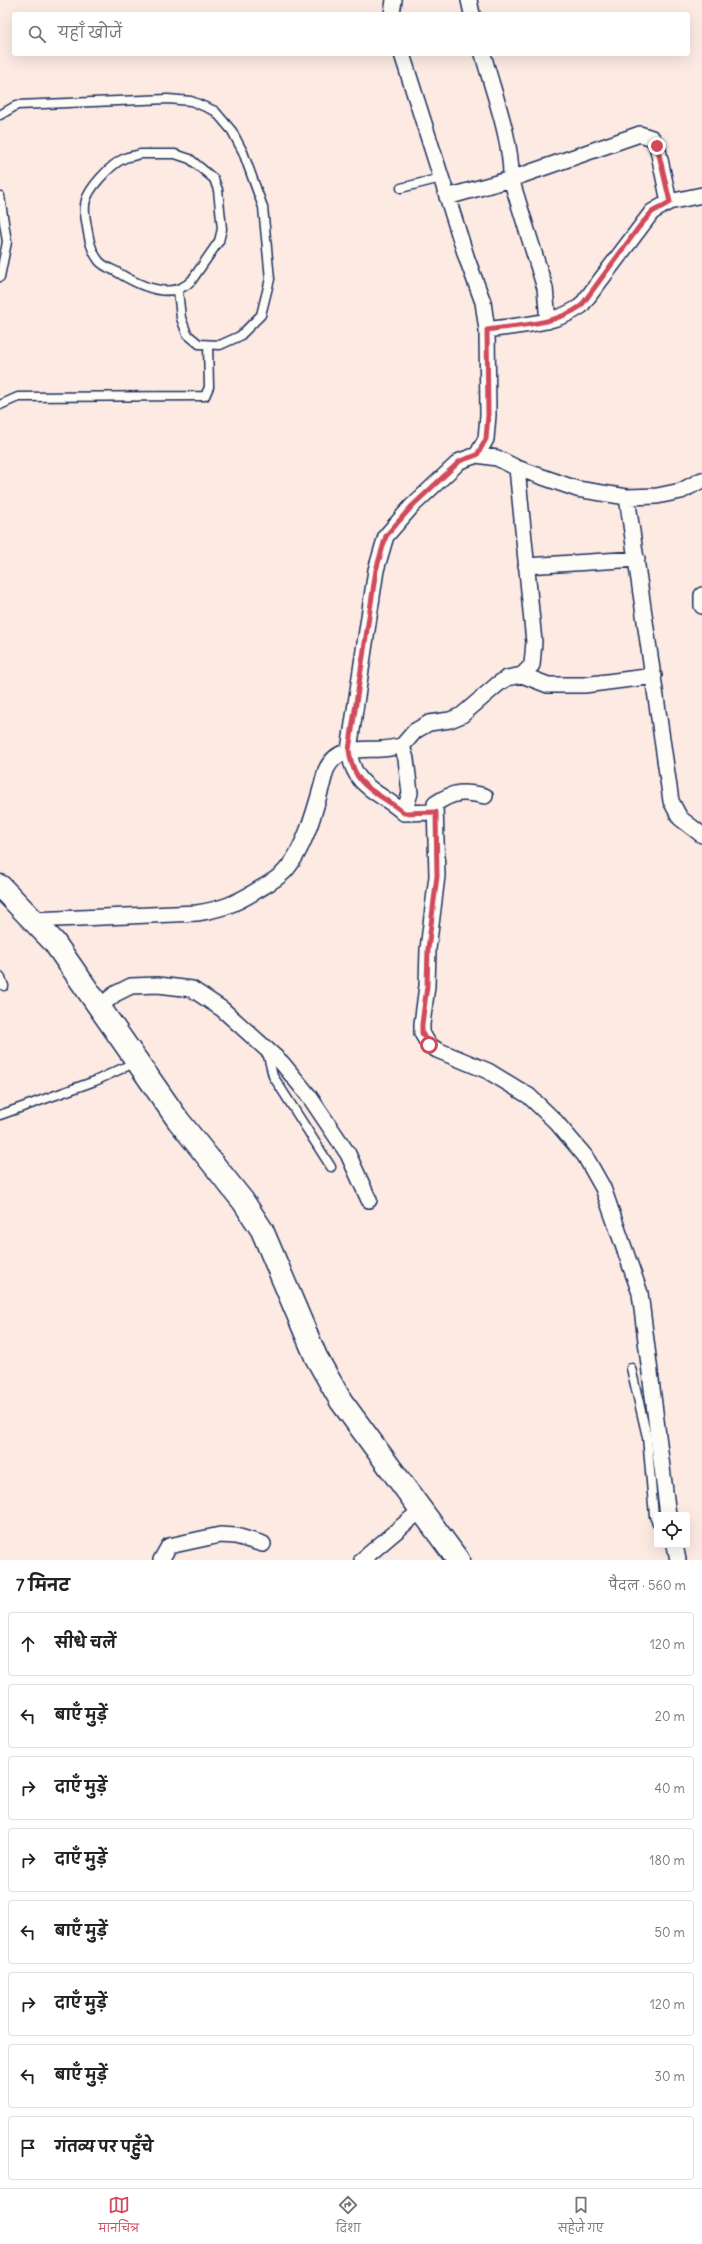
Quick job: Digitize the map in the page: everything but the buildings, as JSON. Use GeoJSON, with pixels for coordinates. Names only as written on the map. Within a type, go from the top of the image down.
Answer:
{"type":"FeatureCollection","features":[{"type":"Feature","properties":{"kind":"street"},"geometry":{"type":"LineString","coordinates":[[392,12],[394,0]]}},
{"type":"Feature","properties":{"kind":"street"},"geometry":{"type":"LineString","coordinates":[[469,0],[472,12]]}},
{"type":"Feature","properties":{"kind":"street"},"geometry":{"type":"LineString","coordinates":[[403,56],[447,197],[483,302],[487,330],[488,415],[486,439],[477,455]]}},
{"type":"Feature","properties":{"kind":"street"},"geometry":{"type":"LineString","coordinates":[[484,56],[503,127],[511,167],[511,179],[545,288],[548,321]]}},
{"type":"Feature","properties":{"kind":"street"},"geometry":{"type":"LineString","coordinates":[[447,197],[511,179],[640,134],[652,138],[657,146],[670,202]]}},
{"type":"Feature","properties":{"kind":"street"},"geometry":{"type":"LineString","coordinates":[[487,330],[548,321],[570,314],[581,306],[639,227],[652,212],[670,202],[702,195]]}},
{"type":"Feature","properties":{"kind":"street"},"geometry":{"type":"LineString","coordinates":[[436,812],[404,813],[388,800],[371,792],[357,776],[350,761],[349,750],[376,570],[386,536],[412,506],[460,461],[477,455],[497,458],[517,468],[577,489],[628,497],[663,495],[681,491],[702,480]]}},
{"type":"Feature","properties":{"kind":"street"},"geometry":{"type":"LineString","coordinates":[[517,468],[534,642],[532,665],[522,675]]}},
{"type":"Feature","properties":{"kind":"street"},"geometry":{"type":"LineString","coordinates":[[628,497],[671,801],[680,818],[702,834]]}},
{"type":"Feature","properties":{"kind":"street"},"geometry":{"type":"LineString","coordinates":[[526,566],[637,559]]}},
{"type":"Feature","properties":{"kind":"street"},"geometry":{"type":"LineString","coordinates":[[702,595],[702,606]]}},
{"type":"Feature","properties":{"kind":"street"},"geometry":{"type":"LineString","coordinates":[[33,920],[196,913],[222,909],[235,904],[276,879],[285,871],[310,826],[330,761],[337,755],[349,750],[382,749],[402,746],[416,731],[429,723],[450,720],[462,715],[507,678],[522,675],[548,685],[584,685],[654,676]]}},
{"type":"Feature","properties":{"kind":"street"},"geometry":{"type":"LineString","coordinates":[[402,746],[406,760],[410,793],[404,813]]}},
{"type":"Feature","properties":{"kind":"street"},"geometry":{"type":"LineString","coordinates":[[485,796],[459,792],[450,794],[435,804],[437,876],[428,949],[427,986],[422,1033],[429,1045],[437,1050],[488,1071],[529,1096],[556,1122],[596,1172],[631,1262],[640,1293],[668,1512]]}},
{"type":"Feature","properties":{"kind":"street"},"geometry":{"type":"LineString","coordinates":[[5,897],[33,920],[54,942],[98,1008],[178,1120],[244,1201],[262,1230],[316,1357],[334,1388],[458,1560]]}},
{"type":"Feature","properties":{"kind":"street"},"geometry":{"type":"LineString","coordinates":[[98,1008],[115,994],[131,986],[158,985],[192,989],[222,1009],[282,1064],[309,1096],[348,1154],[369,1200]]}},
{"type":"Feature","properties":{"kind":"street"},"geometry":{"type":"LineString","coordinates":[[362,1560],[421,1510]]}},
{"type":"Feature","properties":{"kind":"street"},"geometry":{"type":"LineString","coordinates":[[161,1560],[169,1546],[220,1535],[236,1536],[263,1544]]}},
{"type":"Feature","properties":{"kind":"street"},"geometry":{"type":"LineString","coordinates":[[676,1548],[678,1560]]}},
{"type":"Feature","properties":{"kind":"lane"},"geometry":{"type":"LineString","coordinates":[[0,115],[17,105],[168,99],[191,101],[215,111],[232,131],[243,152],[263,207],[270,279],[261,315],[240,336],[220,345],[199,344],[187,334],[181,318],[178,290]]}},
{"type":"Feature","properties":{"kind":"lane"},"geometry":{"type":"LineString","coordinates":[[140,154],[176,154],[190,160],[214,179],[218,190],[222,229],[219,241],[192,280],[178,290],[150,289],[136,283],[100,263],[89,242],[84,205],[87,195],[93,186],[115,164],[125,158],[140,154]]}},
{"type":"Feature","properties":{"kind":"lane"},"geometry":{"type":"LineString","coordinates":[[401,188],[441,178]]}},
{"type":"Feature","properties":{"kind":"lane"},"geometry":{"type":"LineString","coordinates":[[0,196],[7,242],[0,277]]}},
{"type":"Feature","properties":{"kind":"lane"},"geometry":{"type":"LineString","coordinates":[[0,405],[18,397],[205,396],[209,386],[208,345]]}},
{"type":"Feature","properties":{"kind":"lane"},"geometry":{"type":"LineString","coordinates":[[0,976],[4,986]]}},
{"type":"Feature","properties":{"kind":"lane"},"geometry":{"type":"LineString","coordinates":[[267,1051],[273,1076],[331,1167]]}},
{"type":"Feature","properties":{"kind":"lane"},"geometry":{"type":"LineString","coordinates":[[0,1115],[95,1081],[137,1061]]}},
{"type":"Feature","properties":{"kind":"lane"},"geometry":{"type":"LineString","coordinates":[[631,1368],[645,1430],[654,1516]]}},
{"type":"Feature","properties":{"kind":"route"},"geometry":{"type":"LineString","coordinates":[[429,1045],[422,1033],[422,1024],[427,986],[428,949],[437,876],[436,812],[404,813],[388,800],[371,792],[357,776],[350,761],[349,750],[376,570],[386,536],[412,506],[460,461],[477,455],[486,439],[488,415],[486,365],[487,330],[548,321],[570,314],[581,306],[639,227],[652,212],[670,202],[657,146]]}}]}
